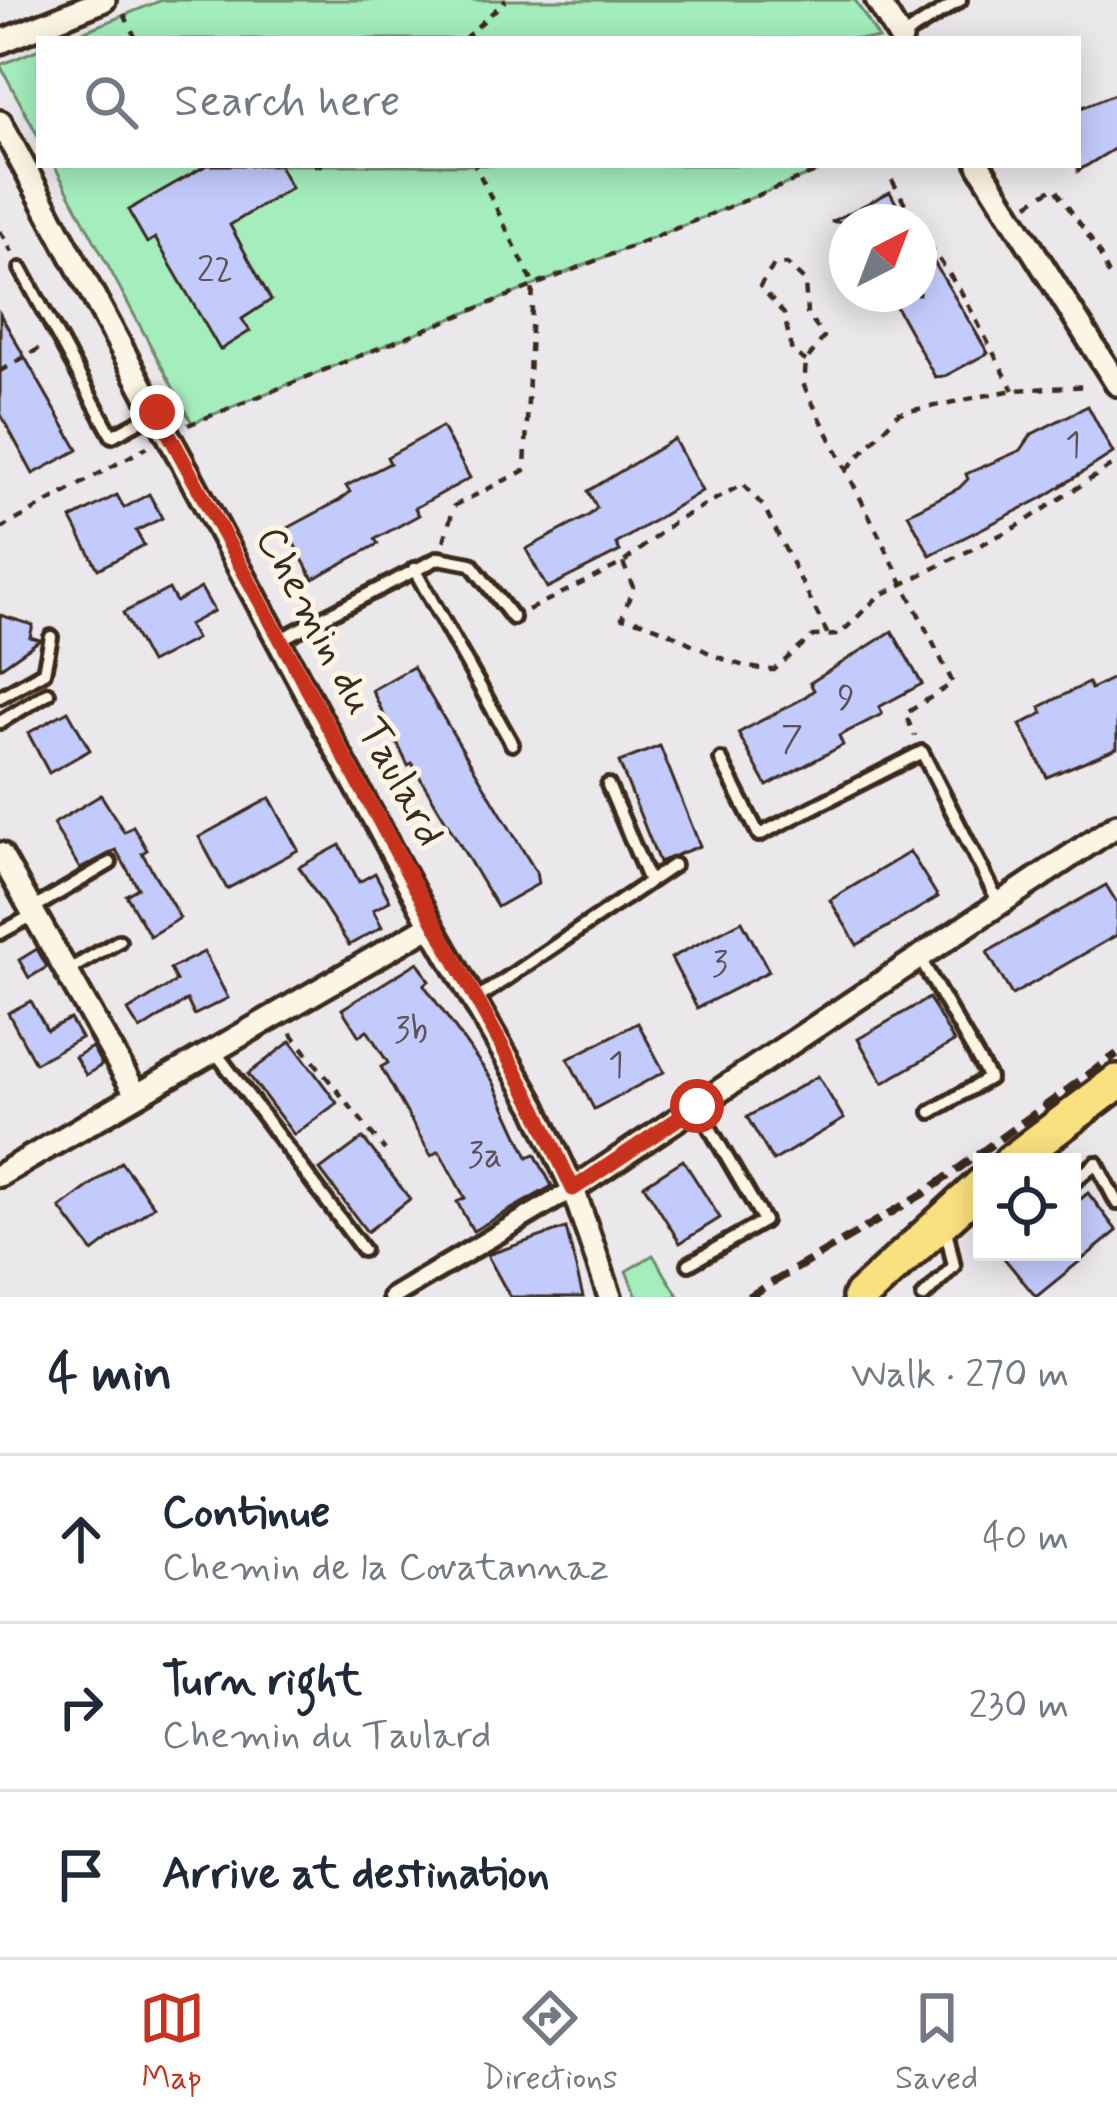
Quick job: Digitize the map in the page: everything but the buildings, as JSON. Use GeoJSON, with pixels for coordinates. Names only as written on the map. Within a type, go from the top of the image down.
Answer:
{"type":"FeatureCollection","features":[{"type":"Feature","properties":{"kind":"main road"},"geometry":{"type":"LineString","coordinates":[[1023,1153],[1117,1082]]}},
{"type":"Feature","properties":{"kind":"main road"},"geometry":{"type":"LineString","coordinates":[[860,1297],[973,1192]]}},
{"type":"Feature","properties":{"kind":"street"},"geometry":{"type":"LineString","coordinates":[[877,0],[899,36]]}},
{"type":"Feature","properties":{"kind":"street"},"geometry":{"type":"LineString","coordinates":[[0,42],[113,4]]}},
{"type":"Feature","properties":{"kind":"street","name":"Chemin du Taulard"},"geometry":{"type":"LineString","coordinates":[[0,122],[475,1000],[573,1189],[610,1297]]}},
{"type":"Feature","properties":{"kind":"street"},"geometry":{"type":"LineString","coordinates":[[981,168],[1115,381]]}},
{"type":"Feature","properties":{"kind":"street"},"geometry":{"type":"LineString","coordinates":[[392,1297],[573,1189],[1117,824]]}},
{"type":"Feature","properties":{"kind":"street"},"geometry":{"type":"LineString","coordinates":[[0,854],[136,1094]]}},
{"type":"Feature","properties":{"kind":"street"},"geometry":{"type":"LineString","coordinates":[[0,1175],[431,925]]}},
{"type":"Feature","properties":{"kind":"lane"},"geometry":{"type":"LineString","coordinates":[[903,36],[960,0]]}},
{"type":"Feature","properties":{"kind":"lane"},"geometry":{"type":"LineString","coordinates":[[21,269],[112,436],[157,412]]}},
{"type":"Feature","properties":{"kind":"lane"},"geometry":{"type":"LineString","coordinates":[[279,640],[440,558],[471,564],[513,617]]}},
{"type":"Feature","properties":{"kind":"lane"},"geometry":{"type":"LineString","coordinates":[[414,569],[512,744]]}},
{"type":"Feature","properties":{"kind":"lane"},"geometry":{"type":"LineString","coordinates":[[0,698],[44,672],[51,638]]}},
{"type":"Feature","properties":{"kind":"lane"},"geometry":{"type":"LineString","coordinates":[[0,722],[48,693]]}},
{"type":"Feature","properties":{"kind":"lane"},"geometry":{"type":"LineString","coordinates":[[721,760],[759,835],[922,752],[999,903]]}},
{"type":"Feature","properties":{"kind":"lane"},"geometry":{"type":"LineString","coordinates":[[608,785],[649,881]]}},
{"type":"Feature","properties":{"kind":"lane"},"geometry":{"type":"LineString","coordinates":[[0,933],[110,863]]}},
{"type":"Feature","properties":{"kind":"lane"},"geometry":{"type":"LineString","coordinates":[[475,1000],[674,865]]}},
{"type":"Feature","properties":{"kind":"lane"},"geometry":{"type":"LineString","coordinates":[[67,971],[119,941]]}},
{"type":"Feature","properties":{"kind":"lane"},"geometry":{"type":"LineString","coordinates":[[919,957],[989,1078],[932,1112]]}},
{"type":"Feature","properties":{"kind":"lane"},"geometry":{"type":"LineString","coordinates":[[214,1050],[363,1250]]}},
{"type":"Feature","properties":{"kind":"lane"},"geometry":{"type":"LineString","coordinates":[[689,1264],[764,1221],[697,1106]]}},
{"type":"Feature","properties":{"kind":"lane"},"geometry":{"type":"LineString","coordinates":[[1081,1176],[1096,1163],[1117,1203]]}},
{"type":"Feature","properties":{"kind":"lane"},"geometry":{"type":"LineString","coordinates":[[923,1297],[954,1266],[943,1216]]}},
{"type":"Feature","properties":{"kind":"path"},"geometry":{"type":"LineString","coordinates":[[467,36],[506,0]]}},
{"type":"Feature","properties":{"kind":"path"},"geometry":{"type":"LineString","coordinates":[[113,4],[134,36]]}},
{"type":"Feature","properties":{"kind":"path"},"geometry":{"type":"LineString","coordinates":[[440,558],[454,506],[525,470],[533,283],[476,168]]}},
{"type":"Feature","properties":{"kind":"path"},"geometry":{"type":"LineString","coordinates":[[188,425],[825,168]]}},
{"type":"Feature","properties":{"kind":"path"},"geometry":{"type":"LineString","coordinates":[[892,179],[905,204]]}},
{"type":"Feature","properties":{"kind":"path"},"geometry":{"type":"LineString","coordinates":[[1018,209],[1055,187],[1074,219],[1098,244],[1109,276]]}},
{"type":"Feature","properties":{"kind":"path"},"geometry":{"type":"LineString","coordinates":[[0,231],[21,269]]}},
{"type":"Feature","properties":{"kind":"path"},"geometry":{"type":"LineString","coordinates":[[937,257],[963,295],[1013,391]]}},
{"type":"Feature","properties":{"kind":"path"},"geometry":{"type":"LineString","coordinates":[[806,361],[792,352],[784,314],[760,286],[774,265],[787,264],[805,281],[807,314],[824,338],[806,361],[804,386],[953,682],[905,714],[922,752]]}},
{"type":"Feature","properties":{"kind":"path"},"geometry":{"type":"LineString","coordinates":[[0,370],[58,338]]}},
{"type":"Feature","properties":{"kind":"path"},"geometry":{"type":"LineString","coordinates":[[847,469],[899,413],[1013,391],[1115,381]]}},
{"type":"Feature","properties":{"kind":"path"},"geometry":{"type":"LineString","coordinates":[[0,529],[156,442]]}},
{"type":"Feature","properties":{"kind":"path"},"geometry":{"type":"LineString","coordinates":[[622,563],[633,586],[622,618],[650,621],[692,649],[727,662],[774,670],[813,636],[838,634],[879,596],[905,587],[1018,526],[1117,462]]}},
{"type":"Feature","properties":{"kind":"path"},"geometry":{"type":"LineString","coordinates":[[513,617],[622,563],[674,522],[743,484],[753,489],[764,507],[828,635]]}},
{"type":"Feature","properties":{"kind":"path"},"geometry":{"type":"LineString","coordinates":[[276,1014],[385,1150]]}},
{"type":"Feature","properties":{"kind":"green space"},"geometry":{"type":"Polygon","coordinates":[[[162,0],[855,0],[877,36],[72,36],[162,0]]]}},
{"type":"Feature","properties":{"kind":"green space"},"geometry":{"type":"Polygon","coordinates":[[[36,50],[36,132],[0,65],[36,50]]]}},
{"type":"Feature","properties":{"kind":"green space"},"geometry":{"type":"Polygon","coordinates":[[[56,168],[826,168],[192,423],[56,168]]]}},
{"type":"Feature","properties":{"kind":"green space"},"geometry":{"type":"Polygon","coordinates":[[[653,1255],[679,1297],[637,1297],[626,1271],[653,1255]]]}},
{"type":"Feature","properties":{"kind":"railway"},"geometry":{"type":"LineString","coordinates":[[748,1297],[926,1192],[1117,1054]]}},
{"type":"Feature","properties":{"kind":"route"},"geometry":{"type":"LineString","coordinates":[[157,412],[431,925],[535,1107],[573,1189],[697,1106]]}}]}
